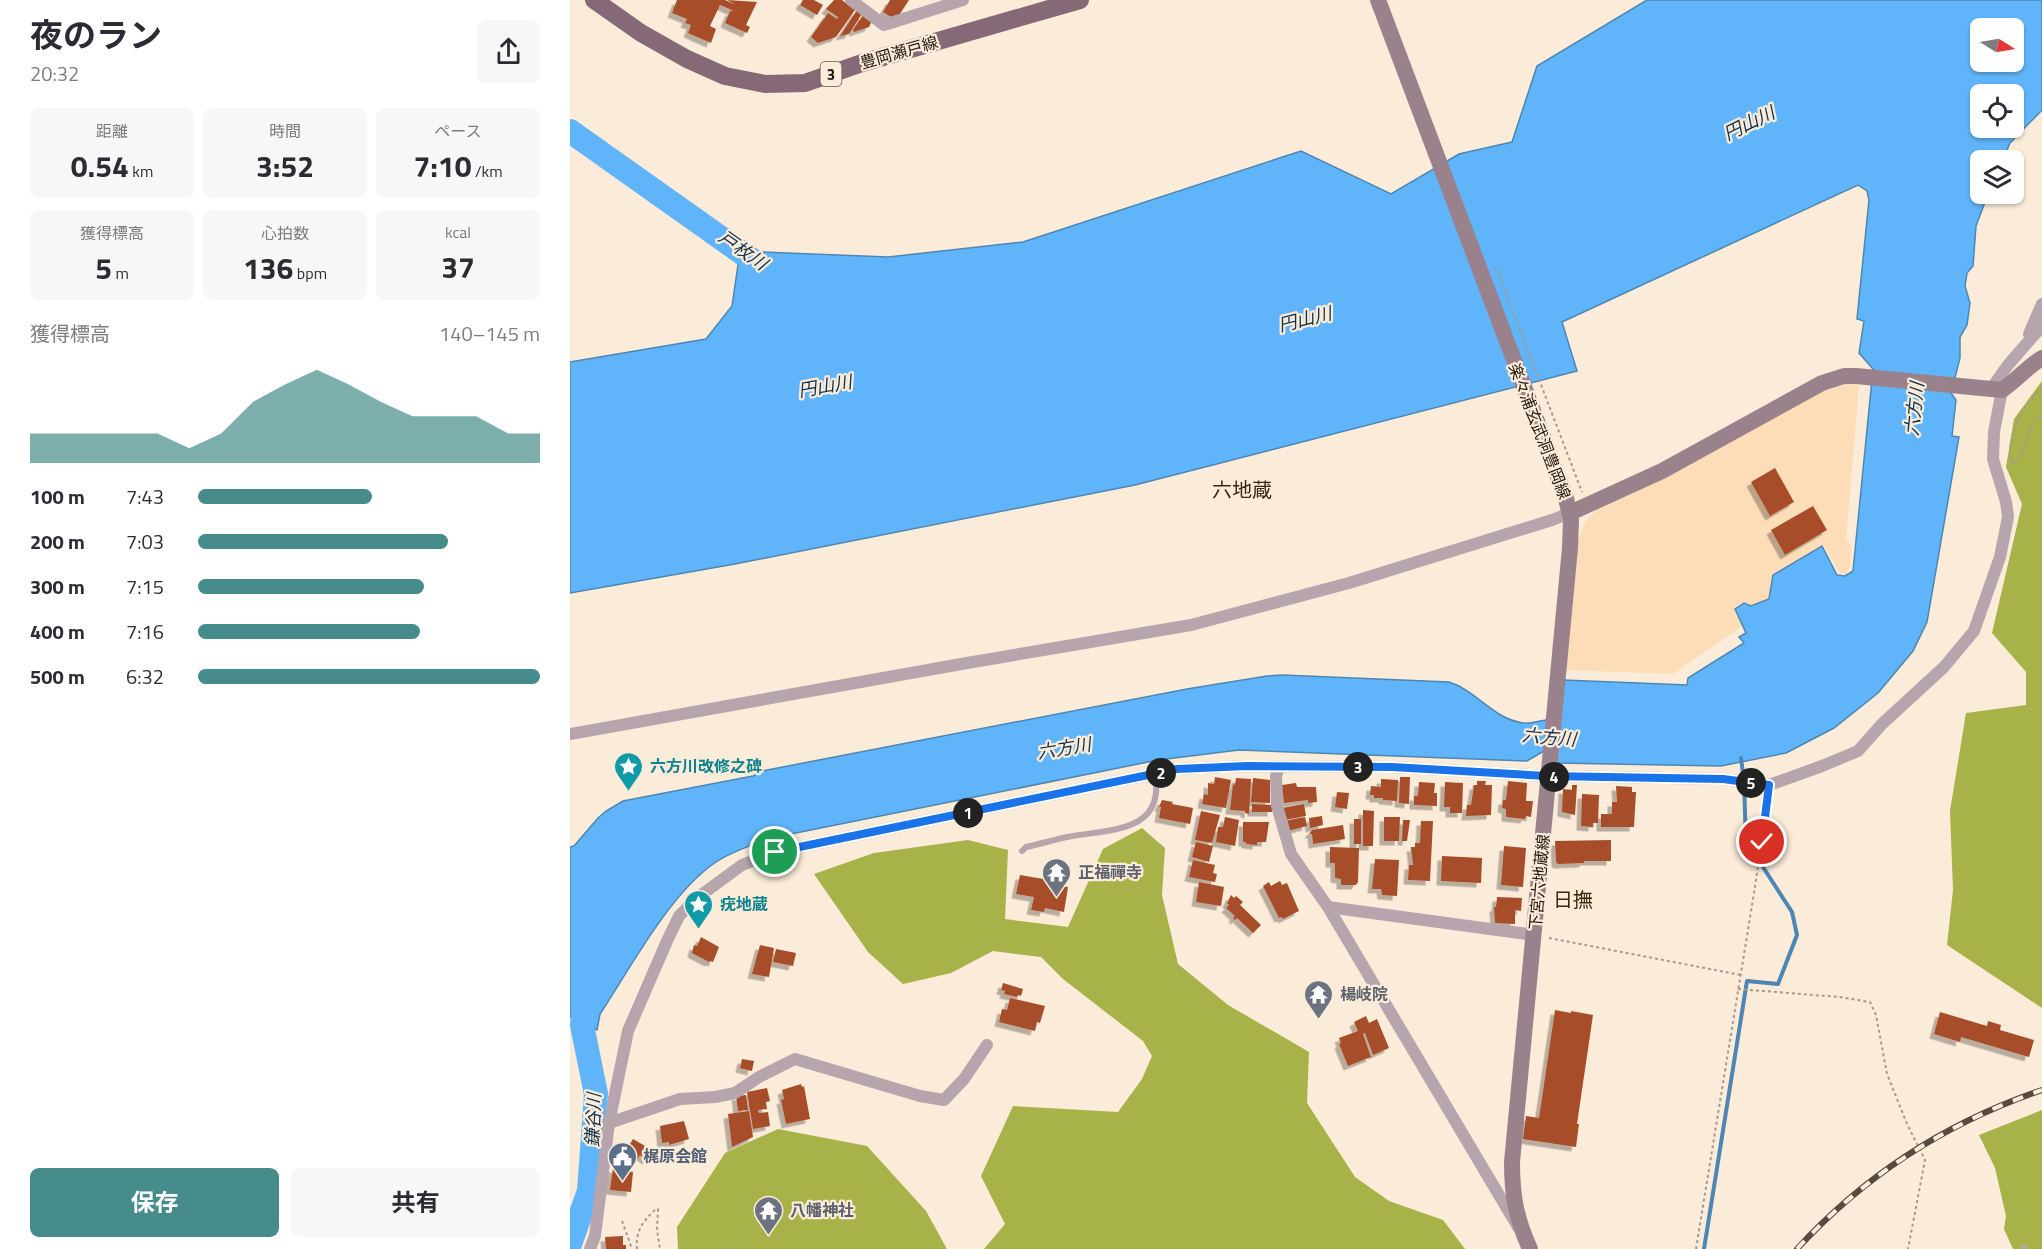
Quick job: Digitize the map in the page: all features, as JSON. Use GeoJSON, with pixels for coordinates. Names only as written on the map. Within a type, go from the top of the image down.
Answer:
{"type":"FeatureCollection","features":[{"type":"Feature","properties":{"kind":"main road","name":"豊岡瀬戸線"},"geometry":{"type":"LineString","coordinates":[[594,0],[641,33],[687,59],[725,76],[765,84],[805,83],[862,63],[1077,0]]}},
{"type":"Feature","properties":{"kind":"main road","name":"楽々浦玄武洞豊岡線"},"geometry":{"type":"LineString","coordinates":[[1378,0],[1568,506],[1662,471],[1822,383],[1844,376],[1997,389]]}},
{"type":"Feature","properties":{"kind":"main road"},"geometry":{"type":"LineString","coordinates":[[1997,389],[2015,381],[2029,366],[2042,358]]}},
{"type":"Feature","properties":{"kind":"main road","name":"下宮六地蔵線"},"geometry":{"type":"LineString","coordinates":[[1530,1249],[1514,1202],[1512,1162],[1570,540],[1568,506]]}},
{"type":"Feature","properties":{"kind":"street"},"geometry":{"type":"LineString","coordinates":[[851,0],[884,25],[963,0]]}},
{"type":"Feature","properties":{"kind":"street"},"geometry":{"type":"LineString","coordinates":[[2023,349],[2042,304]]}},
{"type":"Feature","properties":{"kind":"street"},"geometry":{"type":"LineString","coordinates":[[590,1249],[596,1236],[609,1123],[628,1031],[679,916],[697,898],[742,865],[775,852],[1177,769],[1247,766],[1548,771],[1723,779],[1769,785],[1857,751],[1882,724],[1944,668],[1974,631],[2000,557],[2008,517],[2007,502],[1994,459],[1997,389],[2023,349],[2042,326]]}},
{"type":"Feature","properties":{"kind":"street"},"geometry":{"type":"LineString","coordinates":[[570,734],[1191,625],[1349,583],[1568,506]]}},
{"type":"Feature","properties":{"kind":"street"},"geometry":{"type":"LineString","coordinates":[[1279,767],[1276,776],[1276,806],[1291,854],[1328,907],[1514,1222],[1523,1233]]}},
{"type":"Feature","properties":{"kind":"street"},"geometry":{"type":"LineString","coordinates":[[1328,907],[1534,935]]}},
{"type":"Feature","properties":{"kind":"street"},"geometry":{"type":"LineString","coordinates":[[609,1123],[680,1099],[715,1097],[735,1093],[759,1077],[795,1059],[911,1093],[944,1100],[963,1079],[987,1045]]}},
{"type":"Feature","properties":{"kind":"lane"},"geometry":{"type":"LineString","coordinates":[[1022,852],[1026,847],[1068,837],[1115,831],[1142,820],[1151,808],[1156,794],[1155,774]]}},
{"type":"Feature","properties":{"kind":"path"},"geometry":{"type":"LineString","coordinates":[[2042,388],[2026,405],[2020,419],[2010,447],[2010,458],[2013,464],[2018,461],[2022,453],[2030,426],[2042,415]]}},
{"type":"Feature","properties":{"kind":"path"},"geometry":{"type":"LineString","coordinates":[[1696,1249],[1741,975],[1769,785]]}},
{"type":"Feature","properties":{"kind":"path"},"geometry":{"type":"LineString","coordinates":[[1534,935],[1741,975]]}},
{"type":"Feature","properties":{"kind":"path"},"geometry":{"type":"LineString","coordinates":[[1738,989],[1839,997],[1870,1002],[1876,1015],[1887,1074],[1907,1124],[1925,1160],[1908,1249]]}},
{"type":"Feature","properties":{"kind":"path"},"geometry":{"type":"LineString","coordinates":[[637,1249],[639,1229],[644,1220],[656,1209],[658,1209],[657,1230],[660,1249]]}},
{"type":"Feature","properties":{"kind":"path"},"geometry":{"type":"LineString","coordinates":[[622,1221],[632,1249]]}},
{"type":"Feature","properties":{"kind":"shaded area"},"geometry":{"type":"Polygon","coordinates":[[[1846,384],[1859,385],[1846,540],[1851,545],[1850,568],[1846,574],[1840,573],[1824,545],[1772,574],[1769,599],[1751,605],[1744,602],[1734,608],[1742,626],[1673,674],[1564,670],[1576,542],[1588,518],[1597,510],[1819,391],[1846,384]]]}},
{"type":"Feature","properties":{"kind":"green space"},"geometry":{"type":"Polygon","coordinates":[[[2042,381],[2042,1008],[1947,945],[1953,890],[1950,811],[1966,713],[2026,705],[2026,672],[1992,633],[2022,504],[2006,467],[2014,419],[2042,381]]]}},
{"type":"Feature","properties":{"kind":"green space"},"geometry":{"type":"Polygon","coordinates":[[[1142,828],[1165,848],[1162,895],[1178,964],[1228,1005],[1309,1052],[1307,1103],[1355,1177],[1389,1201],[1443,1220],[1465,1249],[984,1249],[1005,1224],[981,1176],[1013,1106],[1118,1112],[1142,1079],[1152,1056],[1143,1041],[1063,979],[1041,957],[993,951],[951,973],[903,984],[868,952],[814,874],[874,853],[968,840],[1008,850],[1005,919],[1068,927],[1103,849],[1142,828]]]}},
{"type":"Feature","properties":{"kind":"green space"},"geometry":{"type":"Polygon","coordinates":[[[2042,1110],[2042,1249],[2013,1249],[2004,1229],[2006,1216],[1995,1168],[1979,1135],[2042,1110]]]}},
{"type":"Feature","properties":{"kind":"green space"},"geometry":{"type":"Polygon","coordinates":[[[778,1129],[867,1146],[926,1211],[947,1249],[678,1249],[677,1227],[725,1153],[778,1129]]]}},
{"type":"Feature","properties":{"kind":"water"},"geometry":{"type":"Polygon","coordinates":[[[1647,0],[2042,0],[2042,110],[2024,129],[2024,84],[1970,84],[1970,138],[2015,138],[2007,150],[1970,150],[1970,204],[1984,204],[1976,226],[1973,266],[1967,273],[1965,286],[1970,303],[1967,325],[1960,337],[1960,358],[1951,393],[1956,400],[1952,436],[1959,437],[1927,622],[1913,651],[1878,693],[1834,728],[1786,753],[1721,766],[1556,763],[1544,751],[1527,761],[1239,750],[1158,760],[771,838],[722,858],[683,892],[652,932],[600,1014],[597,1030],[570,1017],[570,847],[574,846],[606,811],[623,801],[753,776],[762,771],[1187,689],[1267,676],[1449,682],[1468,691],[1512,720],[1529,723],[1546,720],[1564,680],[1687,685],[1688,678],[1744,643],[1739,637],[1746,633],[1735,609],[1744,603],[1751,606],[1769,599],[1773,575],[1822,546],[1837,575],[1845,576],[1853,571],[1873,369],[1859,353],[1864,321],[1857,319],[1869,200],[1867,191],[1858,185],[1562,322],[1577,371],[1135,485],[735,564],[570,593],[570,362],[706,339],[732,306],[740,251],[888,257],[1023,242],[1301,151],[1391,194],[1459,154],[1512,142],[1537,66],[1647,0]]]}},
{"type":"Feature","properties":{"kind":"building"},"geometry":{"type":"Polygon","coordinates":[[[677,0],[725,0],[736,5],[727,0],[757,2],[746,25],[750,27],[747,33],[725,23],[730,11],[734,11],[720,5],[710,26],[716,29],[711,43],[688,33],[691,25],[685,23],[687,19],[672,13],[677,0]]]}},
{"type":"Feature","properties":{"kind":"building"},"geometry":{"type":"Polygon","coordinates":[[[803,0],[814,0],[823,5],[817,15],[800,5],[803,0]]]}},
{"type":"Feature","properties":{"kind":"building"},"geometry":{"type":"Polygon","coordinates":[[[834,0],[842,0],[855,10],[836,37],[818,43],[811,37],[828,13],[837,19],[838,17],[826,9],[834,0]]]}},
{"type":"Feature","properties":{"kind":"building"},"geometry":{"type":"Polygon","coordinates":[[[890,0],[909,0],[898,17],[894,19],[883,12],[890,0]]]}},
{"type":"Feature","properties":{"kind":"building"},"geometry":{"type":"Polygon","coordinates":[[[857,10],[862,14],[849,34],[840,36],[857,10]]]}},
{"type":"Feature","properties":{"kind":"building"},"geometry":{"type":"Polygon","coordinates":[[[863,15],[872,21],[869,27],[854,32],[853,30],[863,15]]]}},
{"type":"Feature","properties":{"kind":"building"},"geometry":{"type":"Polygon","coordinates":[[[1775,468],[1794,502],[1770,516],[1751,482],[1775,468]]]}},
{"type":"Feature","properties":{"kind":"building"},"geometry":{"type":"Polygon","coordinates":[[[1813,506],[1827,530],[1785,555],[1771,530],[1813,506]]]}},
{"type":"Feature","properties":{"kind":"building"},"geometry":{"type":"Polygon","coordinates":[[[1215,777],[1231,780],[1226,808],[1202,804],[1204,794],[1208,795],[1208,783],[1214,784],[1215,777]]]}},
{"type":"Feature","properties":{"kind":"building"},"geometry":{"type":"Polygon","coordinates":[[[1400,777],[1410,777],[1409,804],[1399,803],[1400,777]]]}},
{"type":"Feature","properties":{"kind":"building"},"geometry":{"type":"Polygon","coordinates":[[[1236,778],[1251,779],[1249,814],[1245,811],[1230,810],[1233,784],[1235,785],[1236,778]]]}},
{"type":"Feature","properties":{"kind":"building"},"geometry":{"type":"Polygon","coordinates":[[[1253,778],[1270,780],[1270,803],[1251,802],[1253,778]]]}},
{"type":"Feature","properties":{"kind":"building"},"geometry":{"type":"Polygon","coordinates":[[[1381,779],[1398,780],[1397,801],[1374,798],[1374,795],[1370,795],[1371,786],[1381,787],[1381,779]]]}},
{"type":"Feature","properties":{"kind":"building"},"geometry":{"type":"Polygon","coordinates":[[[1477,781],[1486,781],[1485,785],[1492,785],[1491,815],[1466,816],[1467,805],[1471,805],[1474,785],[1477,785],[1477,781]]]}},
{"type":"Feature","properties":{"kind":"building"},"geometry":{"type":"Polygon","coordinates":[[[1508,781],[1527,783],[1526,801],[1533,801],[1531,817],[1526,816],[1525,819],[1506,817],[1506,809],[1502,808],[1503,800],[1506,800],[1508,781]]]}},
{"type":"Feature","properties":{"kind":"building"},"geometry":{"type":"Polygon","coordinates":[[[1419,782],[1435,783],[1434,793],[1437,793],[1437,806],[1414,805],[1414,796],[1418,796],[1419,782]]]}},
{"type":"Feature","properties":{"kind":"building"},"geometry":{"type":"Polygon","coordinates":[[[1445,782],[1463,783],[1462,813],[1450,813],[1450,807],[1444,807],[1445,782]]]}},
{"type":"Feature","properties":{"kind":"building"},"geometry":{"type":"Polygon","coordinates":[[[1296,783],[1297,787],[1316,787],[1317,802],[1308,803],[1308,800],[1284,803],[1282,785],[1296,783]]]}},
{"type":"Feature","properties":{"kind":"building"},"geometry":{"type":"Polygon","coordinates":[[[1572,785],[1577,785],[1575,815],[1562,812],[1563,789],[1572,790],[1572,785]]]}},
{"type":"Feature","properties":{"kind":"building"},"geometry":{"type":"Polygon","coordinates":[[[1616,786],[1632,787],[1632,792],[1636,792],[1634,827],[1601,827],[1601,814],[1612,814],[1612,802],[1617,802],[1616,786]]]}},
{"type":"Feature","properties":{"kind":"building"},"geometry":{"type":"Polygon","coordinates":[[[1337,792],[1349,793],[1347,809],[1335,807],[1337,792]]]}},
{"type":"Feature","properties":{"kind":"building"},"geometry":{"type":"Polygon","coordinates":[[[1582,794],[1599,795],[1598,823],[1593,823],[1593,827],[1581,826],[1582,794]]]}},
{"type":"Feature","properties":{"kind":"building"},"geometry":{"type":"Polygon","coordinates":[[[1162,800],[1193,808],[1190,824],[1159,818],[1161,807],[1159,807],[1162,800]]]}},
{"type":"Feature","properties":{"kind":"building"},"geometry":{"type":"Polygon","coordinates":[[[1252,804],[1272,805],[1272,812],[1252,812],[1252,804]]]}},
{"type":"Feature","properties":{"kind":"building"},"geometry":{"type":"Polygon","coordinates":[[[1304,804],[1306,816],[1284,820],[1282,808],[1304,804]]]}},
{"type":"Feature","properties":{"kind":"building"},"geometry":{"type":"Polygon","coordinates":[[[1363,810],[1374,811],[1373,846],[1363,846],[1363,810]]]}},
{"type":"Feature","properties":{"kind":"building"},"geometry":{"type":"Polygon","coordinates":[[[1201,811],[1220,815],[1212,843],[1195,840],[1201,811]]]}},
{"type":"Feature","properties":{"kind":"building"},"geometry":{"type":"Polygon","coordinates":[[[1322,816],[1323,825],[1310,828],[1309,818],[1322,816]]]}},
{"type":"Feature","properties":{"kind":"building"},"geometry":{"type":"Polygon","coordinates":[[[1225,817],[1239,820],[1235,846],[1216,842],[1218,827],[1223,827],[1225,817]]]}},
{"type":"Feature","properties":{"kind":"building"},"geometry":{"type":"Polygon","coordinates":[[[1305,817],[1307,826],[1288,831],[1285,821],[1305,817]]]}},
{"type":"Feature","properties":{"kind":"building"},"geometry":{"type":"Polygon","coordinates":[[[1384,817],[1400,817],[1399,841],[1384,841],[1384,817]]]}},
{"type":"Feature","properties":{"kind":"building"},"geometry":{"type":"Polygon","coordinates":[[[1354,819],[1361,819],[1361,844],[1354,844],[1354,819]]]}},
{"type":"Feature","properties":{"kind":"building"},"geometry":{"type":"Polygon","coordinates":[[[1403,820],[1410,820],[1407,841],[1402,841],[1403,820]]]}},
{"type":"Feature","properties":{"kind":"building"},"geometry":{"type":"Polygon","coordinates":[[[1421,821],[1433,821],[1430,881],[1408,880],[1409,865],[1413,865],[1411,847],[1415,847],[1415,843],[1420,843],[1421,821]]]}},
{"type":"Feature","properties":{"kind":"building"},"geometry":{"type":"Polygon","coordinates":[[[1243,822],[1269,822],[1266,842],[1257,842],[1257,845],[1243,842],[1243,822]]]}},
{"type":"Feature","properties":{"kind":"building"},"geometry":{"type":"Polygon","coordinates":[[[1343,825],[1345,839],[1313,844],[1312,834],[1309,834],[1312,830],[1343,825]]]}},
{"type":"Feature","properties":{"kind":"building"},"geometry":{"type":"Polygon","coordinates":[[[1611,840],[1611,861],[1558,864],[1556,862],[1555,841],[1611,840]]]}},
{"type":"Feature","properties":{"kind":"building"},"geometry":{"type":"Polygon","coordinates":[[[1196,842],[1213,846],[1209,862],[1192,857],[1196,842]]]}},
{"type":"Feature","properties":{"kind":"building"},"geometry":{"type":"Polygon","coordinates":[[[1504,846],[1526,848],[1523,887],[1501,885],[1504,846]]]}},
{"type":"Feature","properties":{"kind":"building"},"geometry":{"type":"Polygon","coordinates":[[[1330,847],[1359,848],[1356,885],[1341,885],[1341,879],[1335,878],[1335,863],[1330,863],[1330,847]]]}},
{"type":"Feature","properties":{"kind":"building"},"geometry":{"type":"Polygon","coordinates":[[[1442,856],[1482,858],[1481,883],[1441,881],[1442,856]]]}},
{"type":"Feature","properties":{"kind":"building"},"geometry":{"type":"Polygon","coordinates":[[[1375,859],[1399,860],[1397,896],[1382,895],[1381,889],[1372,889],[1375,859]]]}},
{"type":"Feature","properties":{"kind":"building"},"geometry":{"type":"Polygon","coordinates":[[[1193,860],[1215,865],[1213,873],[1217,874],[1215,882],[1189,877],[1193,860]]]}},
{"type":"Feature","properties":{"kind":"building"},"geometry":{"type":"Polygon","coordinates":[[[1020,875],[1061,882],[1060,886],[1068,887],[1064,912],[1045,908],[1044,912],[1031,910],[1034,897],[1016,894],[1020,875]]]}},
{"type":"Feature","properties":{"kind":"building"},"geometry":{"type":"Polygon","coordinates":[[[1280,881],[1282,885],[1287,883],[1299,911],[1283,919],[1279,918],[1263,886],[1269,882],[1271,886],[1280,881]]]}},
{"type":"Feature","properties":{"kind":"building"},"geometry":{"type":"Polygon","coordinates":[[[1199,882],[1224,887],[1221,906],[1196,902],[1199,882]]]}},
{"type":"Feature","properties":{"kind":"building"},"geometry":{"type":"Polygon","coordinates":[[[1231,895],[1243,902],[1240,905],[1261,925],[1253,933],[1237,918],[1235,920],[1233,918],[1235,916],[1226,908],[1231,895]]]}},
{"type":"Feature","properties":{"kind":"building"},"geometry":{"type":"Polygon","coordinates":[[[1497,897],[1522,898],[1521,911],[1515,910],[1515,924],[1495,923],[1494,907],[1496,907],[1497,897]]]}},
{"type":"Feature","properties":{"kind":"building"},"geometry":{"type":"Polygon","coordinates":[[[701,937],[719,947],[713,962],[692,953],[694,945],[697,946],[701,937]]]}},
{"type":"Feature","properties":{"kind":"building"},"geometry":{"type":"Polygon","coordinates":[[[760,945],[774,948],[769,977],[752,974],[760,945]]]}},
{"type":"Feature","properties":{"kind":"building"},"geometry":{"type":"Polygon","coordinates":[[[776,949],[796,953],[793,966],[773,962],[776,949]]]}},
{"type":"Feature","properties":{"kind":"building"},"geometry":{"type":"Polygon","coordinates":[[[1003,983],[1023,989],[1021,996],[1004,994],[1005,991],[1001,990],[1003,983]]]}},
{"type":"Feature","properties":{"kind":"building"},"geometry":{"type":"Polygon","coordinates":[[[1010,998],[1045,1006],[1035,1031],[999,1022],[1002,1009],[1007,1010],[1010,998]]]}},
{"type":"Feature","properties":{"kind":"building"},"geometry":{"type":"Polygon","coordinates":[[[1555,1010],[1593,1015],[1577,1124],[1579,1124],[1576,1147],[1523,1139],[1526,1116],[1539,1118],[1555,1010]]]}},
{"type":"Feature","properties":{"kind":"building"},"geometry":{"type":"Polygon","coordinates":[[[1940,1012],[1987,1026],[1988,1021],[2001,1025],[2000,1030],[2034,1040],[2029,1057],[1961,1037],[1960,1042],[1934,1034],[1940,1012]]]}},
{"type":"Feature","properties":{"kind":"building"},"geometry":{"type":"Polygon","coordinates":[[[1366,1016],[1369,1023],[1377,1019],[1389,1048],[1373,1055],[1365,1033],[1363,1034],[1371,1057],[1348,1066],[1339,1044],[1341,1043],[1339,1038],[1358,1031],[1354,1022],[1366,1016]]]}},
{"type":"Feature","properties":{"kind":"building"},"geometry":{"type":"Polygon","coordinates":[[[742,1059],[754,1061],[752,1071],[740,1068],[742,1059]]]}},
{"type":"Feature","properties":{"kind":"building"},"geometry":{"type":"Polygon","coordinates":[[[801,1084],[802,1087],[804,1086],[810,1119],[786,1124],[781,1100],[784,1099],[782,1090],[801,1084]]]}},
{"type":"Feature","properties":{"kind":"building"},"geometry":{"type":"Polygon","coordinates":[[[767,1088],[770,1101],[766,1102],[767,1109],[758,1110],[759,1113],[768,1112],[770,1126],[753,1129],[747,1092],[767,1088]]]}},
{"type":"Feature","properties":{"kind":"building"},"geometry":{"type":"Polygon","coordinates":[[[746,1095],[748,1110],[738,1111],[736,1096],[746,1095]]]}},
{"type":"Feature","properties":{"kind":"building"},"geometry":{"type":"Polygon","coordinates":[[[749,1111],[753,1137],[732,1147],[728,1114],[749,1111]]]}},
{"type":"Feature","properties":{"kind":"building"},"geometry":{"type":"Polygon","coordinates":[[[684,1121],[689,1139],[669,1145],[669,1142],[662,1143],[660,1126],[684,1121]]]}},
{"type":"Feature","properties":{"kind":"building"},"geometry":{"type":"Polygon","coordinates":[[[633,1139],[652,1150],[647,1160],[640,1155],[629,1169],[619,1164],[617,1160],[620,1154],[623,1156],[633,1139]]]}},
{"type":"Feature","properties":{"kind":"building","name":"梶原会館"},"geometry":{"type":"Polygon","coordinates":[[[613,1168],[633,1172],[631,1192],[610,1190],[613,1168]]]}},
{"type":"Feature","properties":{"kind":"building"},"geometry":{"type":"Polygon","coordinates":[[[623,1236],[623,1245],[626,1245],[626,1249],[606,1249],[605,1237],[623,1236]]]}},
{"type":"Feature","properties":{"kind":"waterway","name":"戸枚川"},"geometry":{"type":"LineString","coordinates":[[570,131],[766,270]]}},
{"type":"Feature","properties":{"kind":"waterway"},"geometry":{"type":"LineString","coordinates":[[1704,1249],[1747,981],[1778,984],[1797,935],[1792,912],[1761,864],[1751,856],[1746,844],[1741,758]]}},
{"type":"Feature","properties":{"kind":"waterway","name":"鎌谷川"},"geometry":{"type":"LineString","coordinates":[[570,1244],[589,1191],[596,1094],[582,1025],[587,991]]}},
{"type":"Feature","properties":{"kind":"railway"},"geometry":{"type":"LineString","coordinates":[[1797,1249],[1850,1198],[1909,1154],[1973,1118],[2042,1090]]}},
{"type":"Feature","properties":{"kind":"place","name":"六方川改修之碑"},"geometry":{"type":"Point","coordinates":[629,792]}},
{"type":"Feature","properties":{"kind":"place","name":"正福禪寺"},"geometry":{"type":"Point","coordinates":[1057,898]}},
{"type":"Feature","properties":{"kind":"place","name":"疣地蔵"},"geometry":{"type":"Point","coordinates":[699,930]}},
{"type":"Feature","properties":{"kind":"place","name":"楊岐院"},"geometry":{"type":"Point","coordinates":[1319,1020]}},
{"type":"Feature","properties":{"kind":"place","name":"梶原会館"},"geometry":{"type":"Point","coordinates":[622,1182]}},
{"type":"Feature","properties":{"kind":"place","name":"八幡神社"},"geometry":{"type":"Point","coordinates":[769,1236]}},
{"type":"Feature","properties":{"kind":"district","name":"六地蔵"},"geometry":{"type":"Point","coordinates":[1242,489]}},
{"type":"Feature","properties":{"kind":"district","name":"日撫"},"geometry":{"type":"Point","coordinates":[1573,899]}},
{"type":"Feature","properties":{"kind":"route"},"geometry":{"type":"LineString","coordinates":[[775,852],[1177,769],[1247,766],[1392,767],[1547,776],[1723,779],[1769,785],[1762,842]]}},
{"type":"Feature","properties":{"kind":"water label","name":"円山川"},"geometry":{"type":"Point","coordinates":[1749,123]}},
{"type":"Feature","properties":{"kind":"water label","name":"円山川"},"geometry":{"type":"Point","coordinates":[1305,319]}},
{"type":"Feature","properties":{"kind":"water label","name":"円山川"},"geometry":{"type":"Point","coordinates":[825,386]}},
{"type":"Feature","properties":{"kind":"water label","name":"六方川"},"geometry":{"type":"Point","coordinates":[1914,409]}},
{"type":"Feature","properties":{"kind":"water label","name":"六方川"},"geometry":{"type":"Point","coordinates":[1549,737]}},
{"type":"Feature","properties":{"kind":"water label","name":"六方川"},"geometry":{"type":"Point","coordinates":[1064,748]}}]}
